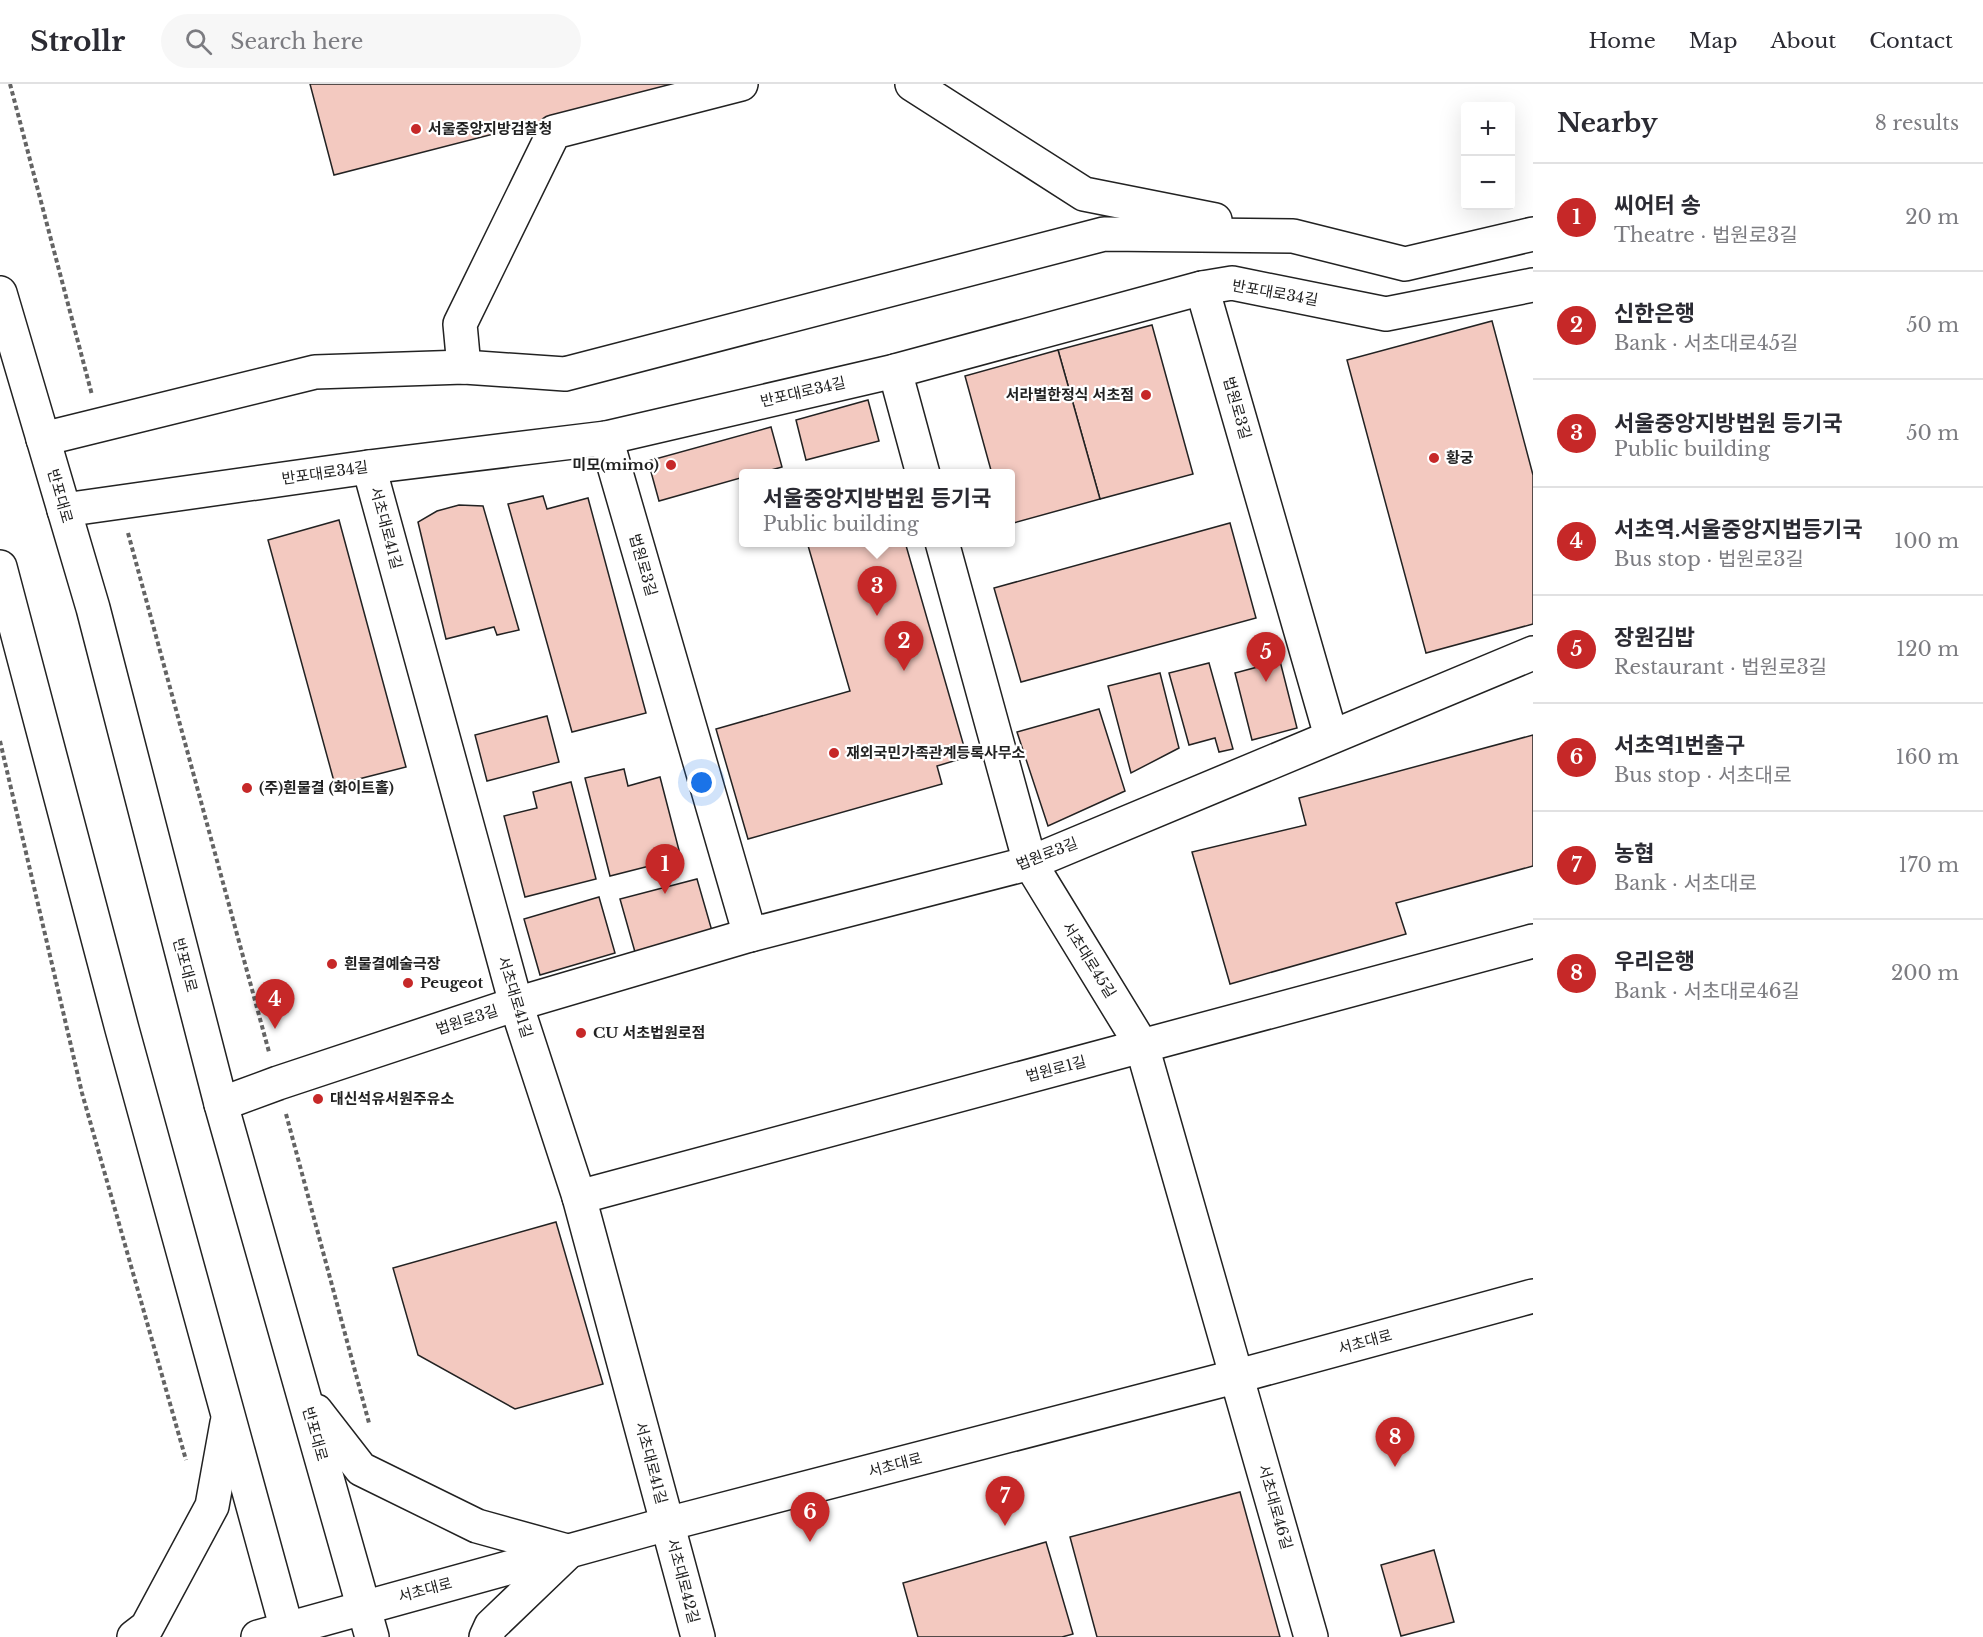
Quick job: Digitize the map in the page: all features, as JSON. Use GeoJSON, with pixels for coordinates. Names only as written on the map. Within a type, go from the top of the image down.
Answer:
{"type":"FeatureCollection","features":[{"type":"Feature","properties":{"kind":"street"},"geometry":{"type":"LineString","coordinates":[[464,367],[460,324],[554,132],[741,84]]}},
{"type":"Feature","properties":{"kind":"street"},"geometry":{"type":"LineString","coordinates":[[912,84],[1084,194],[1293,236],[1405,264],[1533,234]]}},
{"type":"Feature","properties":{"kind":"street"},"geometry":{"type":"LineString","coordinates":[[43,439],[315,372],[464,367],[565,374],[1104,234],[1293,236]]}},
{"type":"Feature","properties":{"kind":"street","name":"반포대로34길"},"geometry":{"type":"LineString","coordinates":[[64,510],[369,467],[606,438],[895,371],[1202,288],[1233,283],[1386,314],[1533,285]]}},
{"type":"Feature","properties":{"kind":"street","name":"법원로3길"},"geometry":{"type":"LineString","coordinates":[[1202,288],[1331,736]]}},
{"type":"Feature","properties":{"kind":"street","name":"반포대로"},"geometry":{"type":"LineString","coordinates":[[0,293],[93,608],[221,1104],[368,1622]]}},
{"type":"Feature","properties":{"kind":"street"},"geometry":{"type":"LineString","coordinates":[[895,371],[922,469]]}},
{"type":"Feature","properties":{"kind":"street","name":"법원로3길"},"geometry":{"type":"LineString","coordinates":[[606,438],[750,935]]}},
{"type":"Feature","properties":{"kind":"street","name":"서초대로41길"},"geometry":{"type":"LineString","coordinates":[[369,467],[516,1004],[579,1197],[668,1524]]}},
{"type":"Feature","properties":{"kind":"street","name":"서초대로45길"},"geometry":{"type":"LineString","coordinates":[[943,547],[1029,863],[1142,1046],[1238,1376]]}},
{"type":"Feature","properties":{"kind":"street"},"geometry":{"type":"LineString","coordinates":[[0,567],[228,1416],[278,1634]]}},
{"type":"Feature","properties":{"kind":"street","name":"법원로3길"},"geometry":{"type":"LineString","coordinates":[[221,1104],[516,1004],[750,935],[1029,863],[1533,653]]}},
{"type":"Feature","properties":{"kind":"street","name":"법원로1길"},"geometry":{"type":"LineString","coordinates":[[579,1197],[1533,941]]}},
{"type":"Feature","properties":{"kind":"street","name":"서초대로"},"geometry":{"type":"LineString","coordinates":[[278,1634],[368,1622],[569,1551],[1238,1376],[1533,1296]]}},
{"type":"Feature","properties":{"kind":"street","name":"서초대로46길"},"geometry":{"type":"LineString","coordinates":[[1238,1376],[1311,1637]]}},
{"type":"Feature","properties":{"kind":"street"},"geometry":{"type":"LineString","coordinates":[[305,1397],[361,1469],[477,1526],[569,1551]]}},
{"type":"Feature","properties":{"kind":"street"},"geometry":{"type":"LineString","coordinates":[[134,1637],[147,1627],[212,1506],[228,1416]]}},
{"type":"Feature","properties":{"kind":"street","name":"서초대로42길"},"geometry":{"type":"LineString","coordinates":[[668,1524],[698,1637]]}},
{"type":"Feature","properties":{"kind":"street"},"geometry":{"type":"LineString","coordinates":[[486,1637],[490,1626],[569,1551]]}},
{"type":"Feature","properties":{"kind":"path"},"geometry":{"type":"LineString","coordinates":[[10,84],[100,425]]}},
{"type":"Feature","properties":{"kind":"path"},"geometry":{"type":"LineString","coordinates":[[119,501],[371,1432]]}},
{"type":"Feature","properties":{"kind":"path"},"geometry":{"type":"LineString","coordinates":[[0,741],[82,1093],[189,1470]]}},
{"type":"Feature","properties":{"kind":"building","name":"서울중앙지방검찰청"},"geometry":{"type":"Polygon","coordinates":[[[310,84],[688,84],[334,175],[310,84]]]}},
{"type":"Feature","properties":{"kind":"building"},"geometry":{"type":"Polygon","coordinates":[[[1492,321],[1533,475],[1533,624],[1426,653],[1347,360],[1492,321]]]}},
{"type":"Feature","properties":{"kind":"building"},"geometry":{"type":"Polygon","coordinates":[[[1152,325],[1193,474],[1100,499],[1058,350],[1152,325]]]}},
{"type":"Feature","properties":{"kind":"building"},"geometry":{"type":"Polygon","coordinates":[[[1058,350],[1100,499],[1015,523],[1015,469],[991,469],[965,376],[1058,350]]]}},
{"type":"Feature","properties":{"kind":"building"},"geometry":{"type":"Polygon","coordinates":[[[868,400],[879,441],[806,460],[796,420],[868,400]]]}},
{"type":"Feature","properties":{"kind":"building"},"geometry":{"type":"Polygon","coordinates":[[[771,427],[782,467],[739,469],[739,478],[659,501],[648,461],[771,427]]]}},
{"type":"Feature","properties":{"kind":"building"},"geometry":{"type":"Polygon","coordinates":[[[543,496],[547,509],[588,498],[646,713],[572,732],[508,504],[543,496]]]}},
{"type":"Feature","properties":{"kind":"building"},"geometry":{"type":"Polygon","coordinates":[[[459,505],[483,506],[519,630],[497,635],[494,627],[446,639],[418,522],[437,511],[459,505]]]}},
{"type":"Feature","properties":{"kind":"building"},"geometry":{"type":"Polygon","coordinates":[[[339,520],[406,767],[335,785],[268,540],[339,520]]]}},
{"type":"Feature","properties":{"kind":"building"},"geometry":{"type":"Polygon","coordinates":[[[1230,523],[1256,618],[1021,682],[994,588],[1230,523]]]}},
{"type":"Feature","properties":{"kind":"building"},"geometry":{"type":"Polygon","coordinates":[[[808,547],[906,547],[967,757],[937,766],[942,784],[748,839],[716,729],[850,691],[808,547]]]}},
{"type":"Feature","properties":{"kind":"building"},"geometry":{"type":"Polygon","coordinates":[[[1280,661],[1297,728],[1252,740],[1235,673],[1280,661]]]}},
{"type":"Feature","properties":{"kind":"building"},"geometry":{"type":"Polygon","coordinates":[[[1209,663],[1233,749],[1219,752],[1215,738],[1189,745],[1169,673],[1209,663]]]}},
{"type":"Feature","properties":{"kind":"building"},"geometry":{"type":"Polygon","coordinates":[[[1160,673],[1179,748],[1131,773],[1108,686],[1160,673]]]}},
{"type":"Feature","properties":{"kind":"building"},"geometry":{"type":"Polygon","coordinates":[[[1099,709],[1125,791],[1048,826],[1017,732],[1099,709]]]}},
{"type":"Feature","properties":{"kind":"building"},"geometry":{"type":"Polygon","coordinates":[[[547,716],[559,762],[487,781],[475,735],[547,716]]]}},
{"type":"Feature","properties":{"kind":"building"},"geometry":{"type":"Polygon","coordinates":[[[1533,735],[1533,866],[1396,903],[1406,934],[1230,984],[1192,852],[1306,825],[1299,798],[1533,735]]]}},
{"type":"Feature","properties":{"kind":"building"},"geometry":{"type":"Polygon","coordinates":[[[624,769],[628,786],[660,777],[681,858],[610,876],[585,778],[624,769]]]}},
{"type":"Feature","properties":{"kind":"building"},"geometry":{"type":"Polygon","coordinates":[[[571,782],[596,879],[525,897],[504,816],[537,808],[533,792],[571,782]]]}},
{"type":"Feature","properties":{"kind":"building"},"geometry":{"type":"Polygon","coordinates":[[[697,879],[712,931],[635,952],[620,899],[697,879]]]}},
{"type":"Feature","properties":{"kind":"building"},"geometry":{"type":"Polygon","coordinates":[[[599,897],[615,953],[540,975],[524,919],[599,897]]]}},
{"type":"Feature","properties":{"kind":"building"},"geometry":{"type":"Polygon","coordinates":[[[556,1222],[603,1384],[515,1409],[418,1355],[393,1268],[556,1222]]]}},
{"type":"Feature","properties":{"kind":"building"},"geometry":{"type":"Polygon","coordinates":[[[1240,1492],[1280,1637],[1097,1637],[1070,1537],[1240,1492]]]}},
{"type":"Feature","properties":{"kind":"building"},"geometry":{"type":"Polygon","coordinates":[[[1046,1542],[1073,1634],[1062,1637],[918,1637],[903,1583],[1046,1542]]]}},
{"type":"Feature","properties":{"kind":"building"},"geometry":{"type":"Polygon","coordinates":[[[1434,1550],[1454,1622],[1401,1636],[1381,1565],[1434,1550]]]}},
{"type":"Feature","properties":{"kind":"place","name":"서울중앙지방검찰청"},"geometry":{"type":"Point","coordinates":[416,129]}},
{"type":"Feature","properties":{"kind":"place","name":"서라벌한정식 서초점"},"geometry":{"type":"Point","coordinates":[1146,395]}},
{"type":"Feature","properties":{"kind":"place","name":"황궁"},"geometry":{"type":"Point","coordinates":[1434,458]}},
{"type":"Feature","properties":{"kind":"place","name":"미모(mimo)"},"geometry":{"type":"Point","coordinates":[671,465]}},
{"type":"Feature","properties":{"kind":"place","name":"서울중앙지방법원 등기국"},"geometry":{"type":"Point","coordinates":[877,616]}},
{"type":"Feature","properties":{"kind":"place","name":"신한은행"},"geometry":{"type":"Point","coordinates":[904,671]}},
{"type":"Feature","properties":{"kind":"place","name":"장원김밥"},"geometry":{"type":"Point","coordinates":[1266,682]}},
{"type":"Feature","properties":{"kind":"place","name":"재외국민가족관계등록사무소"},"geometry":{"type":"Point","coordinates":[834,753]}},
{"type":"Feature","properties":{"kind":"place","name":"(주)흰물결 (화이트홀)"},"geometry":{"type":"Point","coordinates":[247,788]}},
{"type":"Feature","properties":{"kind":"place","name":"씨어터 송"},"geometry":{"type":"Point","coordinates":[665,894]}},
{"type":"Feature","properties":{"kind":"place","name":"흰물결예술극장"},"geometry":{"type":"Point","coordinates":[332,964]}},
{"type":"Feature","properties":{"kind":"place","name":"Peugeot"},"geometry":{"type":"Point","coordinates":[408,983]}},
{"type":"Feature","properties":{"kind":"place","name":"서초역.서울중앙지법등기국"},"geometry":{"type":"Point","coordinates":[275,1029]}},
{"type":"Feature","properties":{"kind":"place","name":"CU 서초법원로점"},"geometry":{"type":"Point","coordinates":[581,1033]}},
{"type":"Feature","properties":{"kind":"place","name":"대신석유서원주유소"},"geometry":{"type":"Point","coordinates":[318,1099]}},
{"type":"Feature","properties":{"kind":"place","name":"우리은행"},"geometry":{"type":"Point","coordinates":[1395,1467]}},
{"type":"Feature","properties":{"kind":"place","name":"농협"},"geometry":{"type":"Point","coordinates":[1005,1526]}},
{"type":"Feature","properties":{"kind":"place","name":"서초역1번출구"},"geometry":{"type":"Point","coordinates":[810,1542]}}]}
